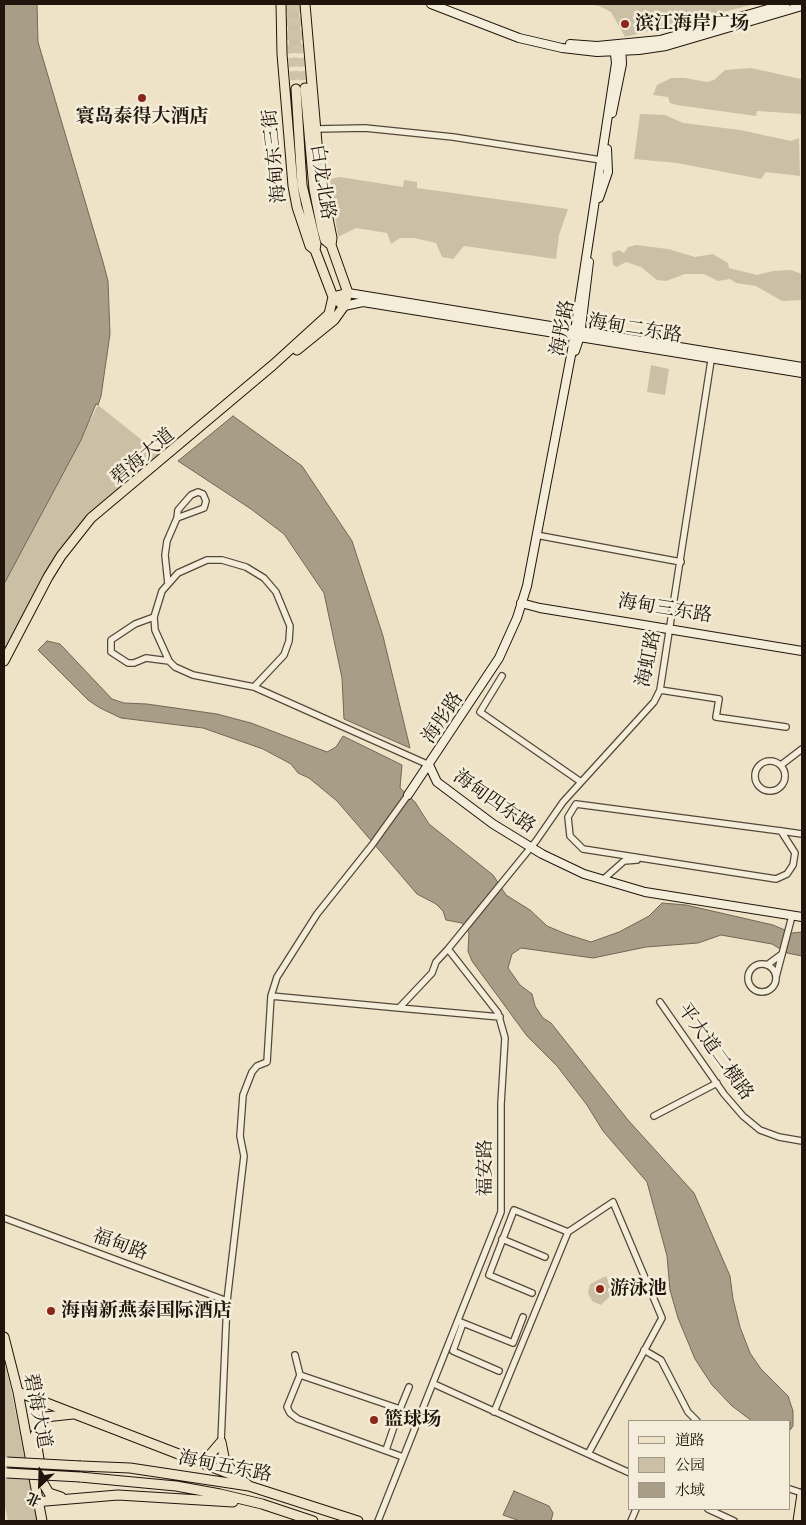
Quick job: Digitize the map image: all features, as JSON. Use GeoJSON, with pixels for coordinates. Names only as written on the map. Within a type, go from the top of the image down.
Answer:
{"type":"FeatureCollection","features":[{"type":"Feature","properties":{"kind":"main road","name":"海甸东三街"},"geometry":{"type":"LineString","coordinates":[[282,4],[282,54],[292,178],[297,209],[310,246],[315,250],[333,297]]}},
{"type":"Feature","properties":{"kind":"main road"},"geometry":{"type":"LineString","coordinates":[[305,4],[320,178],[332,238],[331,245],[348,293],[344,306],[333,297]]}},
{"type":"Feature","properties":{"kind":"main road"},"geometry":{"type":"LineString","coordinates":[[431,4],[519,38],[588,52],[678,36],[785,4]]}},
{"type":"Feature","properties":{"kind":"main road"},"geometry":{"type":"LineString","coordinates":[[442,4],[519,35],[539,40],[618,48],[666,46],[802,6]]}},
{"type":"Feature","properties":{"kind":"main road","name":"海彤路"},"geometry":{"type":"LineString","coordinates":[[577,333],[618,48]]}},
{"type":"Feature","properties":{"kind":"main road","name":"海彤路"},"geometry":{"type":"LineString","coordinates":[[408,795],[429,765],[438,756],[501,660],[520,620],[577,333],[598,198],[608,172],[607,147],[622,64],[618,48]]}},
{"type":"Feature","properties":{"kind":"main road","name":"白龙北路"},"geometry":{"type":"LineString","coordinates":[[296,88],[302,185],[316,244],[315,250]]}},
{"type":"Feature","properties":{"kind":"main road","name":"白龙北路"},"geometry":{"type":"LineString","coordinates":[[305,88],[314,189],[322,229],[326,240],[331,245]]}},
{"type":"Feature","properties":{"kind":"main road"},"geometry":{"type":"LineString","coordinates":[[333,297],[348,293]]}},
{"type":"Feature","properties":{"kind":"main road","name":"海甸二东路"},"geometry":{"type":"LineString","coordinates":[[348,293],[577,333],[712,355],[802,367]]}},
{"type":"Feature","properties":{"kind":"main road","name":"碧海大道"},"geometry":{"type":"LineString","coordinates":[[4,660],[48,577],[64,552],[91,518],[273,365],[329,314],[333,297]]}},
{"type":"Feature","properties":{"kind":"main road","name":"海甸二东路"},"geometry":{"type":"LineString","coordinates":[[344,306],[363,302],[577,333]]}},
{"type":"Feature","properties":{"kind":"main road","name":"碧海大道"},"geometry":{"type":"LineString","coordinates":[[4,668],[52,579],[69,554],[94,524],[135,485],[334,320],[344,306]]}},
{"type":"Feature","properties":{"kind":"main road","name":"海甸二东路"},"geometry":{"type":"LineString","coordinates":[[712,355],[802,373]]}},
{"type":"Feature","properties":{"kind":"main road"},"geometry":{"type":"LineString","coordinates":[[524,602],[802,650]]}},
{"type":"Feature","properties":{"kind":"main road","name":"海甸四东路"},"geometry":{"type":"LineString","coordinates":[[429,765],[440,779],[469,802],[569,868],[621,886],[802,918]]}},
{"type":"Feature","properties":{"kind":"main road","name":"海甸四东路"},"geometry":{"type":"LineString","coordinates":[[533,844],[571,864],[606,877],[676,892],[802,913]]}},
{"type":"Feature","properties":{"kind":"main road","name":"碧海大道"},"geometry":{"type":"LineString","coordinates":[[4,1337],[18,1392],[38,1521]]}},
{"type":"Feature","properties":{"kind":"main road","name":"碧海大道"},"geometry":{"type":"LineString","coordinates":[[4,1349],[36,1502],[42,1521]]}},
{"type":"Feature","properties":{"kind":"main road"},"geometry":{"type":"LineString","coordinates":[[18,1392],[238,1477]]}},
{"type":"Feature","properties":{"kind":"main road"},"geometry":{"type":"LineString","coordinates":[[65,1498],[53,1495],[43,1483],[35,1434],[45,1417],[76,1413]]}},
{"type":"Feature","properties":{"kind":"main road"},"geometry":{"type":"LineString","coordinates":[[196,1460],[209,1456],[221,1442]]}},
{"type":"Feature","properties":{"kind":"main road"},"geometry":{"type":"LineString","coordinates":[[221,1442],[228,1469],[249,1486]]}},
{"type":"Feature","properties":{"kind":"main road","name":"海甸五东路"},"geometry":{"type":"LineString","coordinates":[[4,1462],[130,1468],[249,1486],[358,1521]]}},
{"type":"Feature","properties":{"kind":"main road","name":"海甸五东路"},"geometry":{"type":"LineString","coordinates":[[4,1473],[80,1477],[176,1486],[262,1504],[313,1521]]}},
{"type":"Feature","properties":{"kind":"main road"},"geometry":{"type":"LineString","coordinates":[[798,1521],[802,1494]]}},
{"type":"Feature","properties":{"kind":"main road"},"geometry":{"type":"LineString","coordinates":[[36,1502],[107,1495],[150,1495],[262,1504]]}},
{"type":"Feature","properties":{"kind":"street"},"geometry":{"type":"LineString","coordinates":[[316,129],[365,128],[452,137],[601,160]]}},
{"type":"Feature","properties":{"kind":"street","name":"海虹路"},"geometry":{"type":"LineString","coordinates":[[533,844],[563,802],[654,702],[660,690],[712,355]]}},
{"type":"Feature","properties":{"kind":"street"},"geometry":{"type":"LineString","coordinates":[[168,584],[165,555],[167,541],[177,518],[178,510],[191,495],[198,492],[203,494],[206,501],[204,508],[177,518]]}},
{"type":"Feature","properties":{"kind":"street"},"geometry":{"type":"LineString","coordinates":[[538,535],[680,562]]}},
{"type":"Feature","properties":{"kind":"street"},"geometry":{"type":"LineString","coordinates":[[254,687],[284,655],[288,640],[290,626],[276,592],[264,578],[232,562],[207,560],[178,573],[162,591],[154,616],[154,630],[168,660],[174,667],[193,675],[254,687],[302,706],[429,765]]}},
{"type":"Feature","properties":{"kind":"street"},"geometry":{"type":"LineString","coordinates":[[154,616],[135,624],[111,640],[111,652],[128,663],[134,663],[146,658],[168,660]]}},
{"type":"Feature","properties":{"kind":"street"},"geometry":{"type":"LineString","coordinates":[[502,676],[480,712],[581,782]]}},
{"type":"Feature","properties":{"kind":"street"},"geometry":{"type":"LineString","coordinates":[[262,691],[263,679]]}},
{"type":"Feature","properties":{"kind":"street"},"geometry":{"type":"LineString","coordinates":[[660,690],[719,699],[716,717],[786,727]]}},
{"type":"Feature","properties":{"kind":"street"},"geometry":{"type":"LineString","coordinates":[[780,765],[802,748]]}},
{"type":"Feature","properties":{"kind":"street"},"geometry":{"type":"LineString","coordinates":[[772,761],[780,765],[785,775],[782,784],[773,790],[763,789],[759,786],[755,777],[759,764],[772,761]]}},
{"type":"Feature","properties":{"kind":"street"},"geometry":{"type":"LineString","coordinates":[[221,1442],[227,1301],[244,1156],[240,1136],[243,1096],[256,1066],[267,1062],[271,996],[277,977],[317,914],[372,845],[408,795]]}},
{"type":"Feature","properties":{"kind":"street"},"geometry":{"type":"LineString","coordinates":[[563,802],[802,834]]}},
{"type":"Feature","properties":{"kind":"street"},"geometry":{"type":"LineString","coordinates":[[576,804],[568,817],[568,828],[574,842],[583,848],[649,860],[776,878],[787,874],[793,865],[795,853],[781,831]]}},
{"type":"Feature","properties":{"kind":"street"},"geometry":{"type":"LineString","coordinates":[[399,1008],[432,973],[436,962],[533,844]]}},
{"type":"Feature","properties":{"kind":"street"},"geometry":{"type":"LineString","coordinates":[[606,877],[624,861],[649,860]]}},
{"type":"Feature","properties":{"kind":"street"},"geometry":{"type":"LineString","coordinates":[[782,954],[767,965],[754,967],[749,974],[749,983],[756,990],[764,991],[772,987],[776,979],[792,916]]}},
{"type":"Feature","properties":{"kind":"street","name":"福安路"},"geometry":{"type":"LineString","coordinates":[[378,1521],[403,1457],[461,1322],[501,1212],[501,1104],[505,1038],[500,1017],[448,949]]}},
{"type":"Feature","properties":{"kind":"street"},"geometry":{"type":"LineString","coordinates":[[767,965],[774,971],[776,979]]}},
{"type":"Feature","properties":{"kind":"street"},"geometry":{"type":"LineString","coordinates":[[271,996],[500,1017]]}},
{"type":"Feature","properties":{"kind":"street","name":"平大道二横路"},"geometry":{"type":"LineString","coordinates":[[660,1002],[716,1083],[744,1116],[760,1130],[779,1137],[802,1141]]}},
{"type":"Feature","properties":{"kind":"street"},"geometry":{"type":"LineString","coordinates":[[654,1116],[716,1083]]}},
{"type":"Feature","properties":{"kind":"street"},"geometry":{"type":"LineString","coordinates":[[494,1412],[568,1232],[613,1202],[662,1318],[588,1454]]}},
{"type":"Feature","properties":{"kind":"street"},"geometry":{"type":"LineString","coordinates":[[532,1293],[488,1275],[514,1210],[568,1232]]}},
{"type":"Feature","properties":{"kind":"street","name":"福甸路"},"geometry":{"type":"LineString","coordinates":[[4,1218],[227,1301]]}},
{"type":"Feature","properties":{"kind":"street"},"geometry":{"type":"LineString","coordinates":[[502,1239],[545,1257]]}},
{"type":"Feature","properties":{"kind":"street"},"geometry":{"type":"LineString","coordinates":[[499,1371],[453,1351],[461,1322],[513,1343],[523,1317]]}},
{"type":"Feature","properties":{"kind":"street"},"geometry":{"type":"LineString","coordinates":[[644,1350],[661,1360],[688,1412],[695,1420]]}},
{"type":"Feature","properties":{"kind":"street"},"geometry":{"type":"LineString","coordinates":[[295,1355],[300,1375],[287,1407],[290,1413],[298,1419],[403,1457]]}},
{"type":"Feature","properties":{"kind":"street"},"geometry":{"type":"LineString","coordinates":[[300,1375],[400,1409]]}},
{"type":"Feature","properties":{"kind":"street"},"geometry":{"type":"LineString","coordinates":[[434,1384],[628,1472]]}},
{"type":"Feature","properties":{"kind":"street"},"geometry":{"type":"LineString","coordinates":[[386,1450],[408,1387]]}},
{"type":"Feature","properties":{"kind":"street"},"geometry":{"type":"LineString","coordinates":[[710,1510],[734,1521]]}},
{"type":"Feature","properties":{"kind":"green space"},"geometry":{"type":"Polygon","coordinates":[[[588,4],[755,4],[625,37],[611,12],[599,6],[588,4]]]}},
{"type":"Feature","properties":{"kind":"green space"},"geometry":{"type":"Polygon","coordinates":[[[287,9],[299,11],[301,45],[289,45],[287,9]]]}},
{"type":"Feature","properties":{"kind":"green space"},"geometry":{"type":"Polygon","coordinates":[[[751,68],[801,79],[802,114],[757,111],[756,116],[677,105],[670,103],[668,97],[653,95],[657,85],[671,78],[685,78],[707,82],[714,80],[725,70],[751,68]]]}},
{"type":"Feature","properties":{"kind":"green space"},"geometry":{"type":"Polygon","coordinates":[[[640,114],[665,115],[683,123],[740,130],[791,141],[799,138],[800,176],[766,172],[761,179],[677,163],[634,159],[640,114]]]}},
{"type":"Feature","properties":{"kind":"green space"},"geometry":{"type":"Polygon","coordinates":[[[340,177],[403,187],[404,180],[417,182],[417,188],[568,209],[559,235],[556,259],[464,246],[453,259],[442,257],[436,243],[414,238],[400,238],[391,244],[387,233],[356,228],[338,237],[330,179],[340,177]]]}},
{"type":"Feature","properties":{"kind":"green space"},"geometry":{"type":"Polygon","coordinates":[[[636,245],[668,249],[695,257],[713,254],[728,263],[729,268],[757,275],[773,271],[791,270],[802,274],[802,300],[782,301],[756,286],[736,283],[730,279],[718,281],[704,274],[685,274],[666,281],[657,280],[641,267],[626,262],[617,267],[613,265],[612,253],[619,250],[624,253],[628,247],[636,245]]]}},
{"type":"Feature","properties":{"kind":"green space"},"geometry":{"type":"Polygon","coordinates":[[[651,365],[669,369],[665,395],[647,392],[651,365]]]}},
{"type":"Feature","properties":{"kind":"green space"},"geometry":{"type":"Polygon","coordinates":[[[98,405],[163,457],[91,518],[48,577],[4,662],[4,584],[98,405]]]}},
{"type":"Feature","properties":{"kind":"green space","name":"游泳池"},"geometry":{"type":"Polygon","coordinates":[[[606,1276],[613,1293],[601,1305],[592,1301],[588,1293],[590,1284],[606,1276]]]}},
{"type":"Feature","properties":{"kind":"green space"},"geometry":{"type":"Polygon","coordinates":[[[4,1360],[37,1521],[8,1521],[4,1502],[4,1360]]]}},
{"type":"Feature","properties":{"kind":"water"},"geometry":{"type":"Polygon","coordinates":[[[4,4],[37,4],[38,42],[108,281],[110,334],[98,405],[96,404],[81,440],[4,584],[4,4]]]}},
{"type":"Feature","properties":{"kind":"water"},"geometry":{"type":"Polygon","coordinates":[[[233,416],[302,466],[352,541],[383,636],[410,748],[344,719],[342,678],[324,593],[284,534],[251,509],[178,461],[233,416]]]}},
{"type":"Feature","properties":{"kind":"water"},"geometry":{"type":"Polygon","coordinates":[[[47,641],[60,644],[112,699],[124,703],[147,704],[217,714],[251,723],[327,752],[336,747],[343,736],[402,765],[400,788],[415,802],[429,824],[493,875],[506,895],[530,910],[547,926],[566,934],[591,942],[619,932],[649,916],[662,903],[686,905],[773,925],[792,933],[802,932],[802,956],[787,953],[772,944],[721,935],[698,943],[646,947],[593,958],[521,948],[512,954],[508,968],[520,985],[532,994],[535,1006],[543,1018],[551,1023],[628,1120],[694,1193],[730,1276],[740,1327],[750,1353],[761,1369],[788,1396],[793,1411],[793,1426],[791,1429],[791,1420],[751,1420],[732,1406],[712,1385],[695,1359],[678,1318],[670,1290],[667,1256],[647,1182],[603,1131],[587,1105],[557,1066],[527,1036],[472,961],[468,951],[469,933],[462,923],[446,920],[443,911],[436,904],[417,894],[337,801],[309,778],[298,773],[291,764],[263,749],[203,728],[121,718],[88,700],[38,650],[47,641]]]}},
{"type":"Feature","properties":{"kind":"water"},"geometry":{"type":"Polygon","coordinates":[[[514,1491],[549,1506],[553,1513],[551,1521],[520,1521],[503,1515],[514,1491]]]}},
{"type":"Feature","properties":{"kind":"tunnel"},"geometry":{"type":"LineString","coordinates":[[287,4],[296,89]]}},
{"type":"Feature","properties":{"kind":"tunnel"},"geometry":{"type":"LineString","coordinates":[[296,4],[305,88]]}},
{"type":"Feature","properties":{"kind":"place","name":"滨江海岸广场"},"geometry":{"type":"Point","coordinates":[625,24]}},
{"type":"Feature","properties":{"kind":"place","name":"寰岛泰得大酒店"},"geometry":{"type":"Point","coordinates":[142,98]}},
{"type":"Feature","properties":{"kind":"place","name":"游泳池"},"geometry":{"type":"Point","coordinates":[600,1289]}},
{"type":"Feature","properties":{"kind":"place","name":"海南新燕泰国际酒店"},"geometry":{"type":"Point","coordinates":[51,1311]}},
{"type":"Feature","properties":{"kind":"place","name":"篮球场"},"geometry":{"type":"Point","coordinates":[374,1420]}}]}
